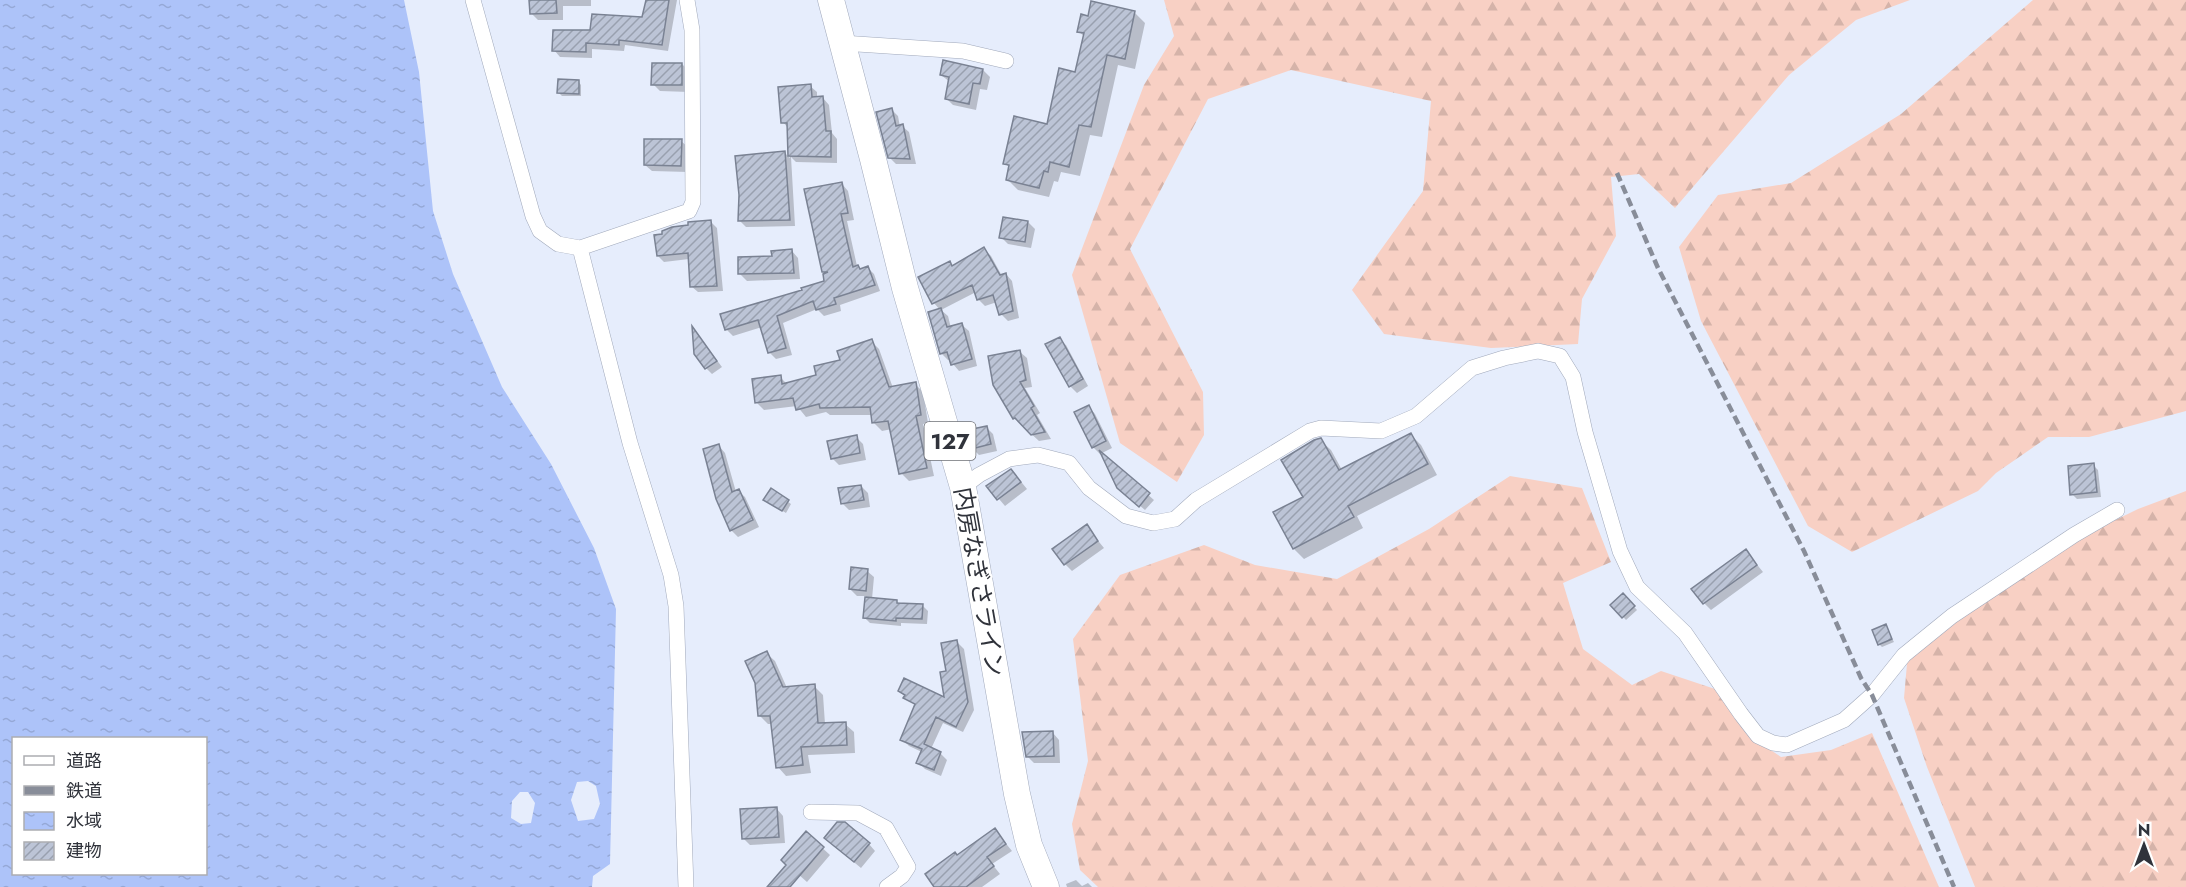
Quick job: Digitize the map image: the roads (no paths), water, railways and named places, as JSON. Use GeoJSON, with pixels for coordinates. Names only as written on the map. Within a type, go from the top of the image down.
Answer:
{"type":"FeatureCollection","features":[{"type":"Feature","properties":{"kind":"highway","name":"内房なぎさライン"},"geometry":{"type":"LineString","coordinates":[[831,0],[905,288],[963,487],[1017,794],[1041,885]]}},
{"type":"Feature","properties":{"kind":"street"},"geometry":{"type":"LineString","coordinates":[[473,0],[530,205],[540,231],[558,244],[579,248],[689,210],[693,202],[692,30],[687,0]]}},
{"type":"Feature","properties":{"kind":"street"},"geometry":{"type":"LineString","coordinates":[[842,43],[963,51],[1006,62]]}},
{"type":"Feature","properties":{"kind":"street"},"geometry":{"type":"LineString","coordinates":[[579,248],[630,443],[671,575],[676,606],[686,887]]}},
{"type":"Feature","properties":{"kind":"street"},"geometry":{"type":"LineString","coordinates":[[963,487],[979,474],[1009,459],[1038,455],[1069,463],[1089,488],[1126,516],[1153,523],[1175,519],[1196,500],[1310,431],[1321,428],[1381,431],[1416,416],[1472,368],[1538,351],[1560,356],[1573,377],[1585,432],[1620,551],[1637,587],[1685,633],[1758,736],[1773,743],[1787,745],[1844,720],[1872,695],[1904,655],[1952,616],[2074,535],[2117,510]]}},
{"type":"Feature","properties":{"kind":"street"},"geometry":{"type":"LineString","coordinates":[[811,812],[858,813],[886,828],[908,867],[902,876],[887,887]]}},
{"type":"Feature","properties":{"kind":"water"},"geometry":{"type":"Polygon","coordinates":[[[0,0],[404,0],[419,72],[433,211],[453,274],[502,387],[551,464],[594,548],[616,609],[610,864],[593,876],[592,887],[0,887],[0,0]],[[588,781],[577,782],[571,800],[578,821],[594,819],[600,804],[596,786],[588,781]],[[520,792],[512,801],[511,818],[521,824],[531,823],[535,803],[528,792],[520,792]]]}},
{"type":"Feature","properties":{"kind":"railway"},"geometry":{"type":"LineString","coordinates":[[1617,173],[1658,268],[1804,551],[1861,678],[1872,695],[1954,887]]}}]}
